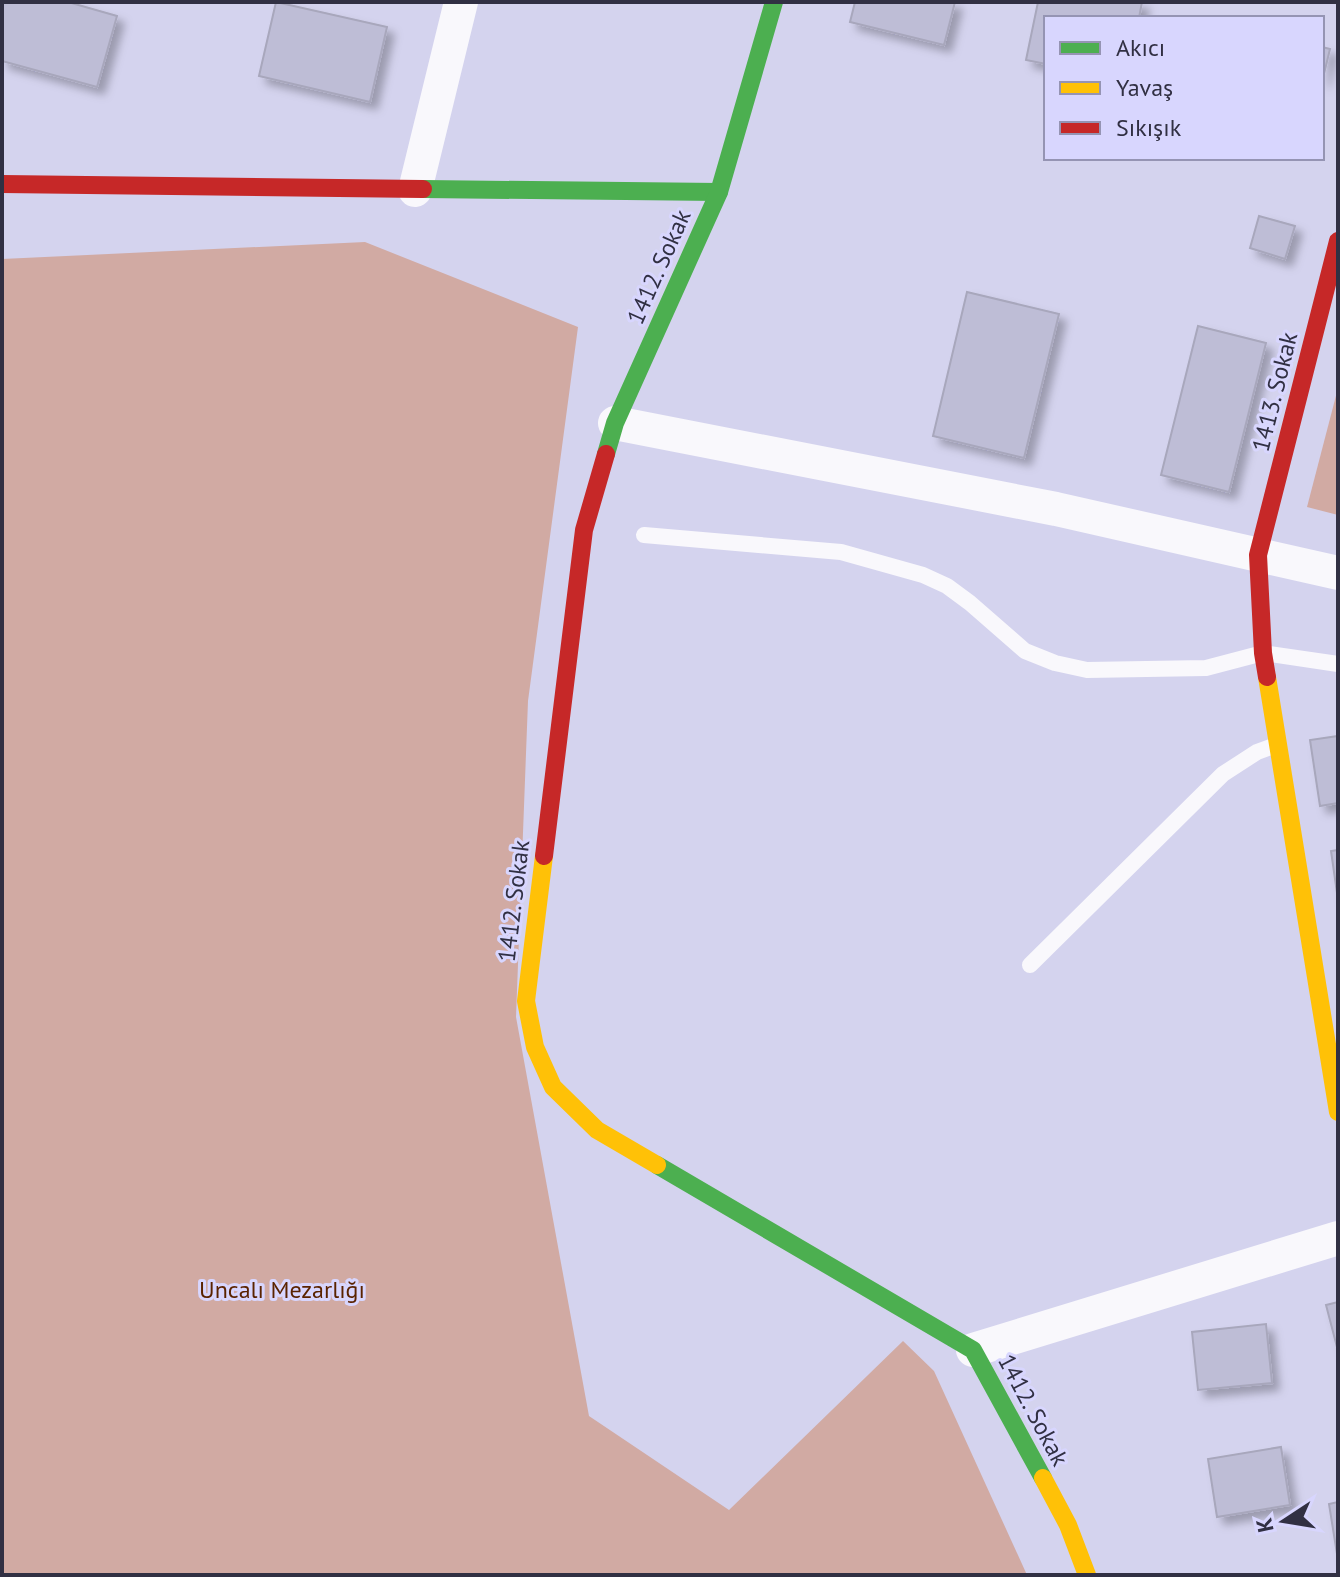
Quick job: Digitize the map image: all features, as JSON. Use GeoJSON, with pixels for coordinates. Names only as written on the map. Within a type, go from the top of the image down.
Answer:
{"type":"FeatureCollection","features":[{"type":"Feature","properties":{"kind":"street"},"geometry":{"type":"LineString","coordinates":[[415,190],[461,2]]}},
{"type":"Feature","properties":{"kind":"street","name":"1412. Sokak"},"geometry":{"type":"LineString","coordinates":[[774,2],[719,192],[615,423],[584,530],[526,1001],[535,1047],[553,1087],[597,1130],[973,1350],[1068,1525],[1087,1575]]}},
{"type":"Feature","properties":{"kind":"street"},"geometry":{"type":"LineString","coordinates":[[2,184],[719,192]]}},
{"type":"Feature","properties":{"kind":"street","name":"1413. Sokak"},"geometry":{"type":"LineString","coordinates":[[1338,241],[1258,555],[1263,653],[1338,1112]]}},
{"type":"Feature","properties":{"kind":"street"},"geometry":{"type":"LineString","coordinates":[[615,423],[1056,509],[1338,573]]}},
{"type":"Feature","properties":{"kind":"street"},"geometry":{"type":"LineString","coordinates":[[973,1350],[1338,1238]]}},
{"type":"Feature","properties":{"kind":"lane"},"geometry":{"type":"LineString","coordinates":[[644,535],[841,552],[923,575],[947,586],[970,603],[1025,651],[1055,663],[1087,670],[1206,668],[1263,653],[1338,664]]}},
{"type":"Feature","properties":{"kind":"lane"},"geometry":{"type":"LineString","coordinates":[[1030,965],[1223,774],[1257,752],[1278,745]]}},
{"type":"Feature","properties":{"kind":"green space","name":"Uncalı Mezarlığı"},"geometry":{"type":"Polygon","coordinates":[[[365,242],[578,327],[528,701],[516,1017],[589,1416],[729,1510],[903,1341],[934,1371],[1027,1575],[2,1575],[2,259],[365,242]]]}},
{"type":"Feature","properties":{"kind":"green space"},"geometry":{"type":"Polygon","coordinates":[[[1338,388],[1338,515],[1307,507],[1338,388]]]}},
{"type":"Feature","properties":{"kind":"building"},"geometry":{"type":"Polygon","coordinates":[[[3,2],[68,2],[117,16],[97,87],[2,61],[3,2]]]}},
{"type":"Feature","properties":{"kind":"building"},"geometry":{"type":"Polygon","coordinates":[[[276,2],[387,27],[370,102],[259,76],[276,2]]]}},
{"type":"Feature","properties":{"kind":"building"},"geometry":{"type":"Polygon","coordinates":[[[855,2],[955,2],[944,45],[850,22],[855,2]]]}},
{"type":"Feature","properties":{"kind":"building"},"geometry":{"type":"Polygon","coordinates":[[[1038,2],[1142,2],[1139,16],[1044,16],[1044,64],[1026,60],[1038,2]]]}},
{"type":"Feature","properties":{"kind":"building"},"geometry":{"type":"Polygon","coordinates":[[[1324,48],[1330,49],[1324,74],[1324,48]]]}},
{"type":"Feature","properties":{"kind":"building"},"geometry":{"type":"Polygon","coordinates":[[[1259,216],[1295,226],[1285,259],[1250,248],[1259,216]]]}},
{"type":"Feature","properties":{"kind":"building"},"geometry":{"type":"Polygon","coordinates":[[[967,292],[1059,314],[1024,458],[933,436],[967,292]]]}},
{"type":"Feature","properties":{"kind":"building"},"geometry":{"type":"Polygon","coordinates":[[[1198,326],[1266,343],[1229,492],[1161,475],[1198,326]]]}},
{"type":"Feature","properties":{"kind":"building"},"geometry":{"type":"Polygon","coordinates":[[[1338,736],[1338,803],[1320,806],[1310,740],[1338,736]]]}},
{"type":"Feature","properties":{"kind":"building"},"geometry":{"type":"Polygon","coordinates":[[[1338,850],[1338,900],[1331,851],[1338,850]]]}},
{"type":"Feature","properties":{"kind":"building"},"geometry":{"type":"Polygon","coordinates":[[[1338,1302],[1338,1351],[1326,1305],[1338,1302]]]}},
{"type":"Feature","properties":{"kind":"building"},"geometry":{"type":"Polygon","coordinates":[[[1266,1324],[1272,1383],[1198,1390],[1192,1332],[1266,1324]]]}},
{"type":"Feature","properties":{"kind":"building"},"geometry":{"type":"Polygon","coordinates":[[[1281,1447],[1290,1505],[1217,1517],[1208,1459],[1281,1447]]]}},
{"type":"Feature","properties":{"kind":"building"},"geometry":{"type":"Polygon","coordinates":[[[1338,1502],[1338,1554],[1337,1554],[1329,1504],[1338,1502]]]}},
{"type":"Feature","properties":{"kind":"traffic: fast"},"geometry":{"type":"LineString","coordinates":[[606,454],[615,423],[719,192],[774,2]]}},
{"type":"Feature","properties":{"kind":"traffic: fast"},"geometry":{"type":"LineString","coordinates":[[423,189],[719,192]]}},
{"type":"Feature","properties":{"kind":"traffic: fast"},"geometry":{"type":"LineString","coordinates":[[657,1165],[973,1350],[1043,1478]]}},
{"type":"Feature","properties":{"kind":"traffic: slow"},"geometry":{"type":"LineString","coordinates":[[1267,677],[1338,1112]]}},
{"type":"Feature","properties":{"kind":"traffic: slow"},"geometry":{"type":"LineString","coordinates":[[544,856],[526,1001],[535,1047],[553,1087],[597,1130],[657,1165]]}},
{"type":"Feature","properties":{"kind":"traffic: slow"},"geometry":{"type":"LineString","coordinates":[[1043,1478],[1068,1525],[1087,1575]]}},
{"type":"Feature","properties":{"kind":"traffic: jam"},"geometry":{"type":"LineString","coordinates":[[2,184],[423,189]]}},
{"type":"Feature","properties":{"kind":"traffic: jam"},"geometry":{"type":"LineString","coordinates":[[1267,677],[1258,555],[1338,241]]}},
{"type":"Feature","properties":{"kind":"traffic: jam"},"geometry":{"type":"LineString","coordinates":[[544,856],[584,530],[606,454]]}}]}
